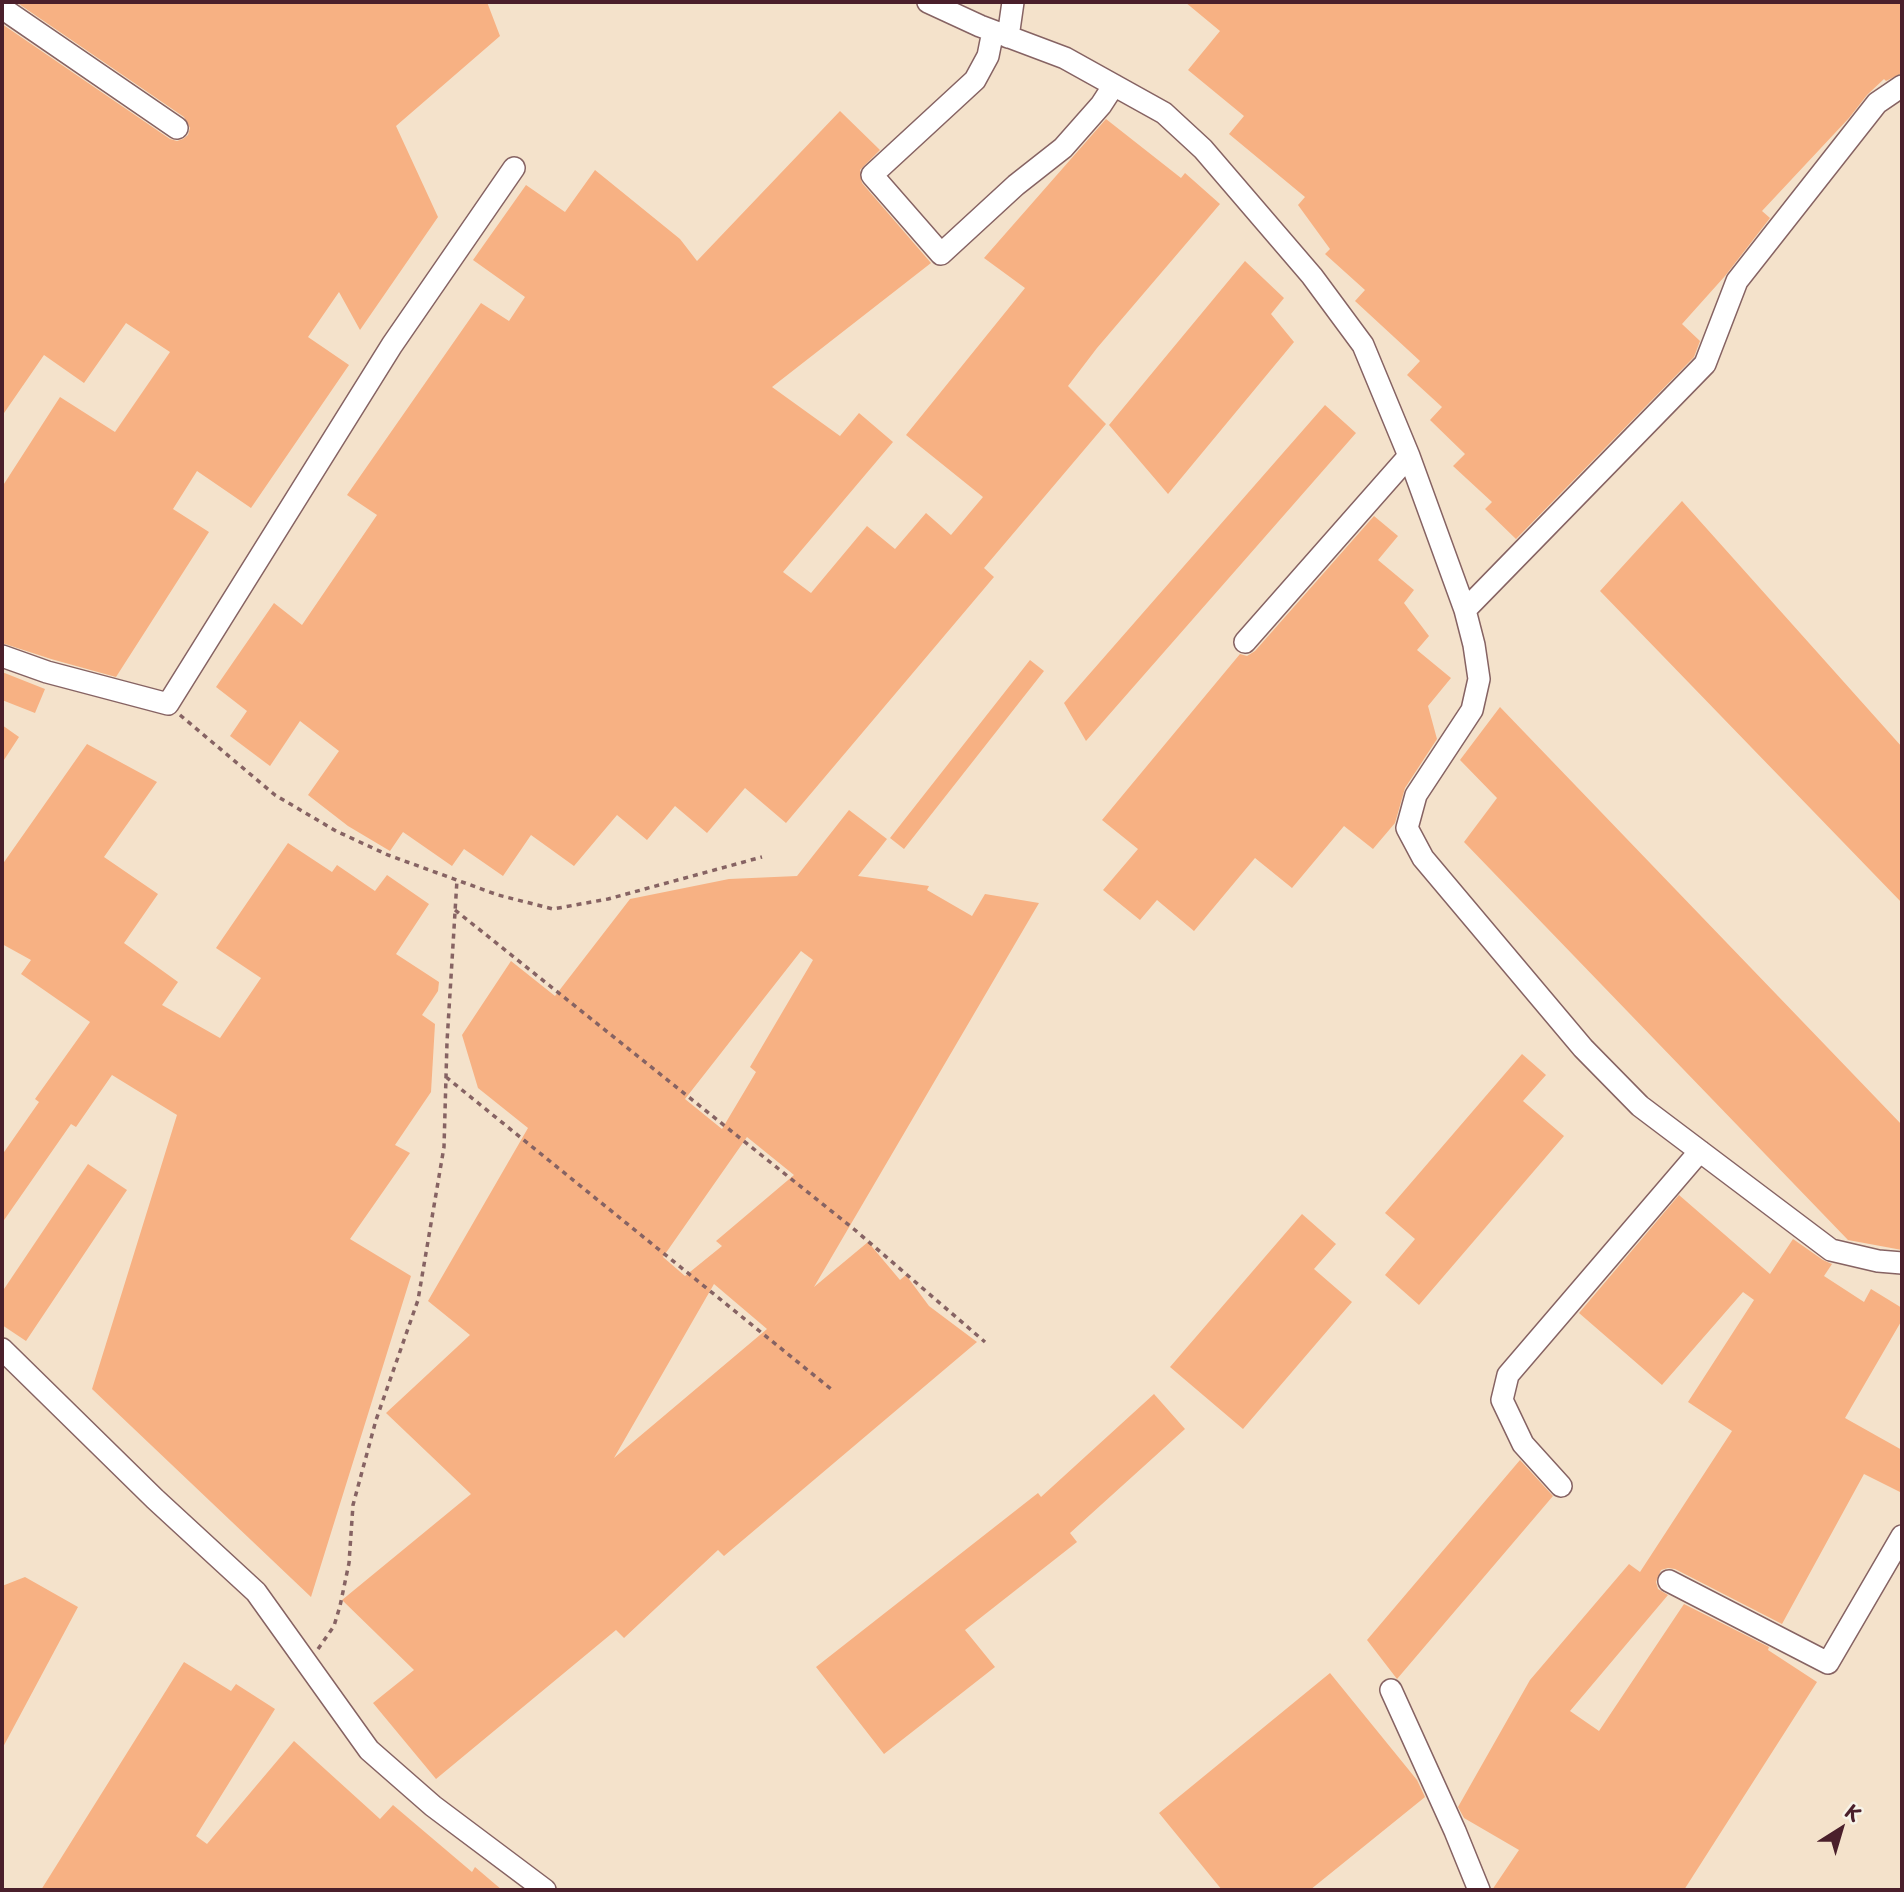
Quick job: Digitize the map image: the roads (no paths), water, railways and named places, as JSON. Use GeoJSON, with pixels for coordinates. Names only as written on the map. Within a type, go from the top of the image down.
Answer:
{"type":"FeatureCollection","features":[{"type":"Feature","properties":{"kind":"street"},"geometry":{"type":"LineString","coordinates":[[928,2],[1065,58],[1164,113],[1203,149],[1312,276],[1363,345],[1409,456],[1465,610],[1474,645],[1479,679],[1472,710],[1416,795],[1407,828],[1423,858],[1583,1048],[1640,1106],[1831,1250],[1878,1261],[1902,1263]]}},
{"type":"Feature","properties":{"kind":"street"},"geometry":{"type":"LineString","coordinates":[[1013,2],[1001,34],[975,80],[872,175],[942,254],[1016,185],[1063,148],[1101,105],[1114,85]]}},
{"type":"Feature","properties":{"kind":"street"},"geometry":{"type":"LineString","coordinates":[[2,8],[177,128]]}},
{"type":"Feature","properties":{"kind":"street"},"geometry":{"type":"LineString","coordinates":[[1465,610],[1705,364],[1737,281],[1877,103],[1902,86]]}},
{"type":"Feature","properties":{"kind":"street"},"geometry":{"type":"LineString","coordinates":[[2,656],[47,672],[168,704],[393,345],[514,168]]}},
{"type":"Feature","properties":{"kind":"street"},"geometry":{"type":"LineString","coordinates":[[1245,642],[1409,456]]}},
{"type":"Feature","properties":{"kind":"street"},"geometry":{"type":"LineString","coordinates":[[1561,1486],[1523,1444],[1502,1401],[1508,1375],[1700,1151]]}},
{"type":"Feature","properties":{"kind":"street"},"geometry":{"type":"LineString","coordinates":[[2,1349],[155,1499],[256,1592],[369,1750],[433,1806],[545,1890]]}},
{"type":"Feature","properties":{"kind":"street"},"geometry":{"type":"LineString","coordinates":[[1669,1581],[1828,1663],[1902,1536]]}},
{"type":"Feature","properties":{"kind":"street"},"geometry":{"type":"LineString","coordinates":[[1391,1690],[1479,1890]]}}]}
